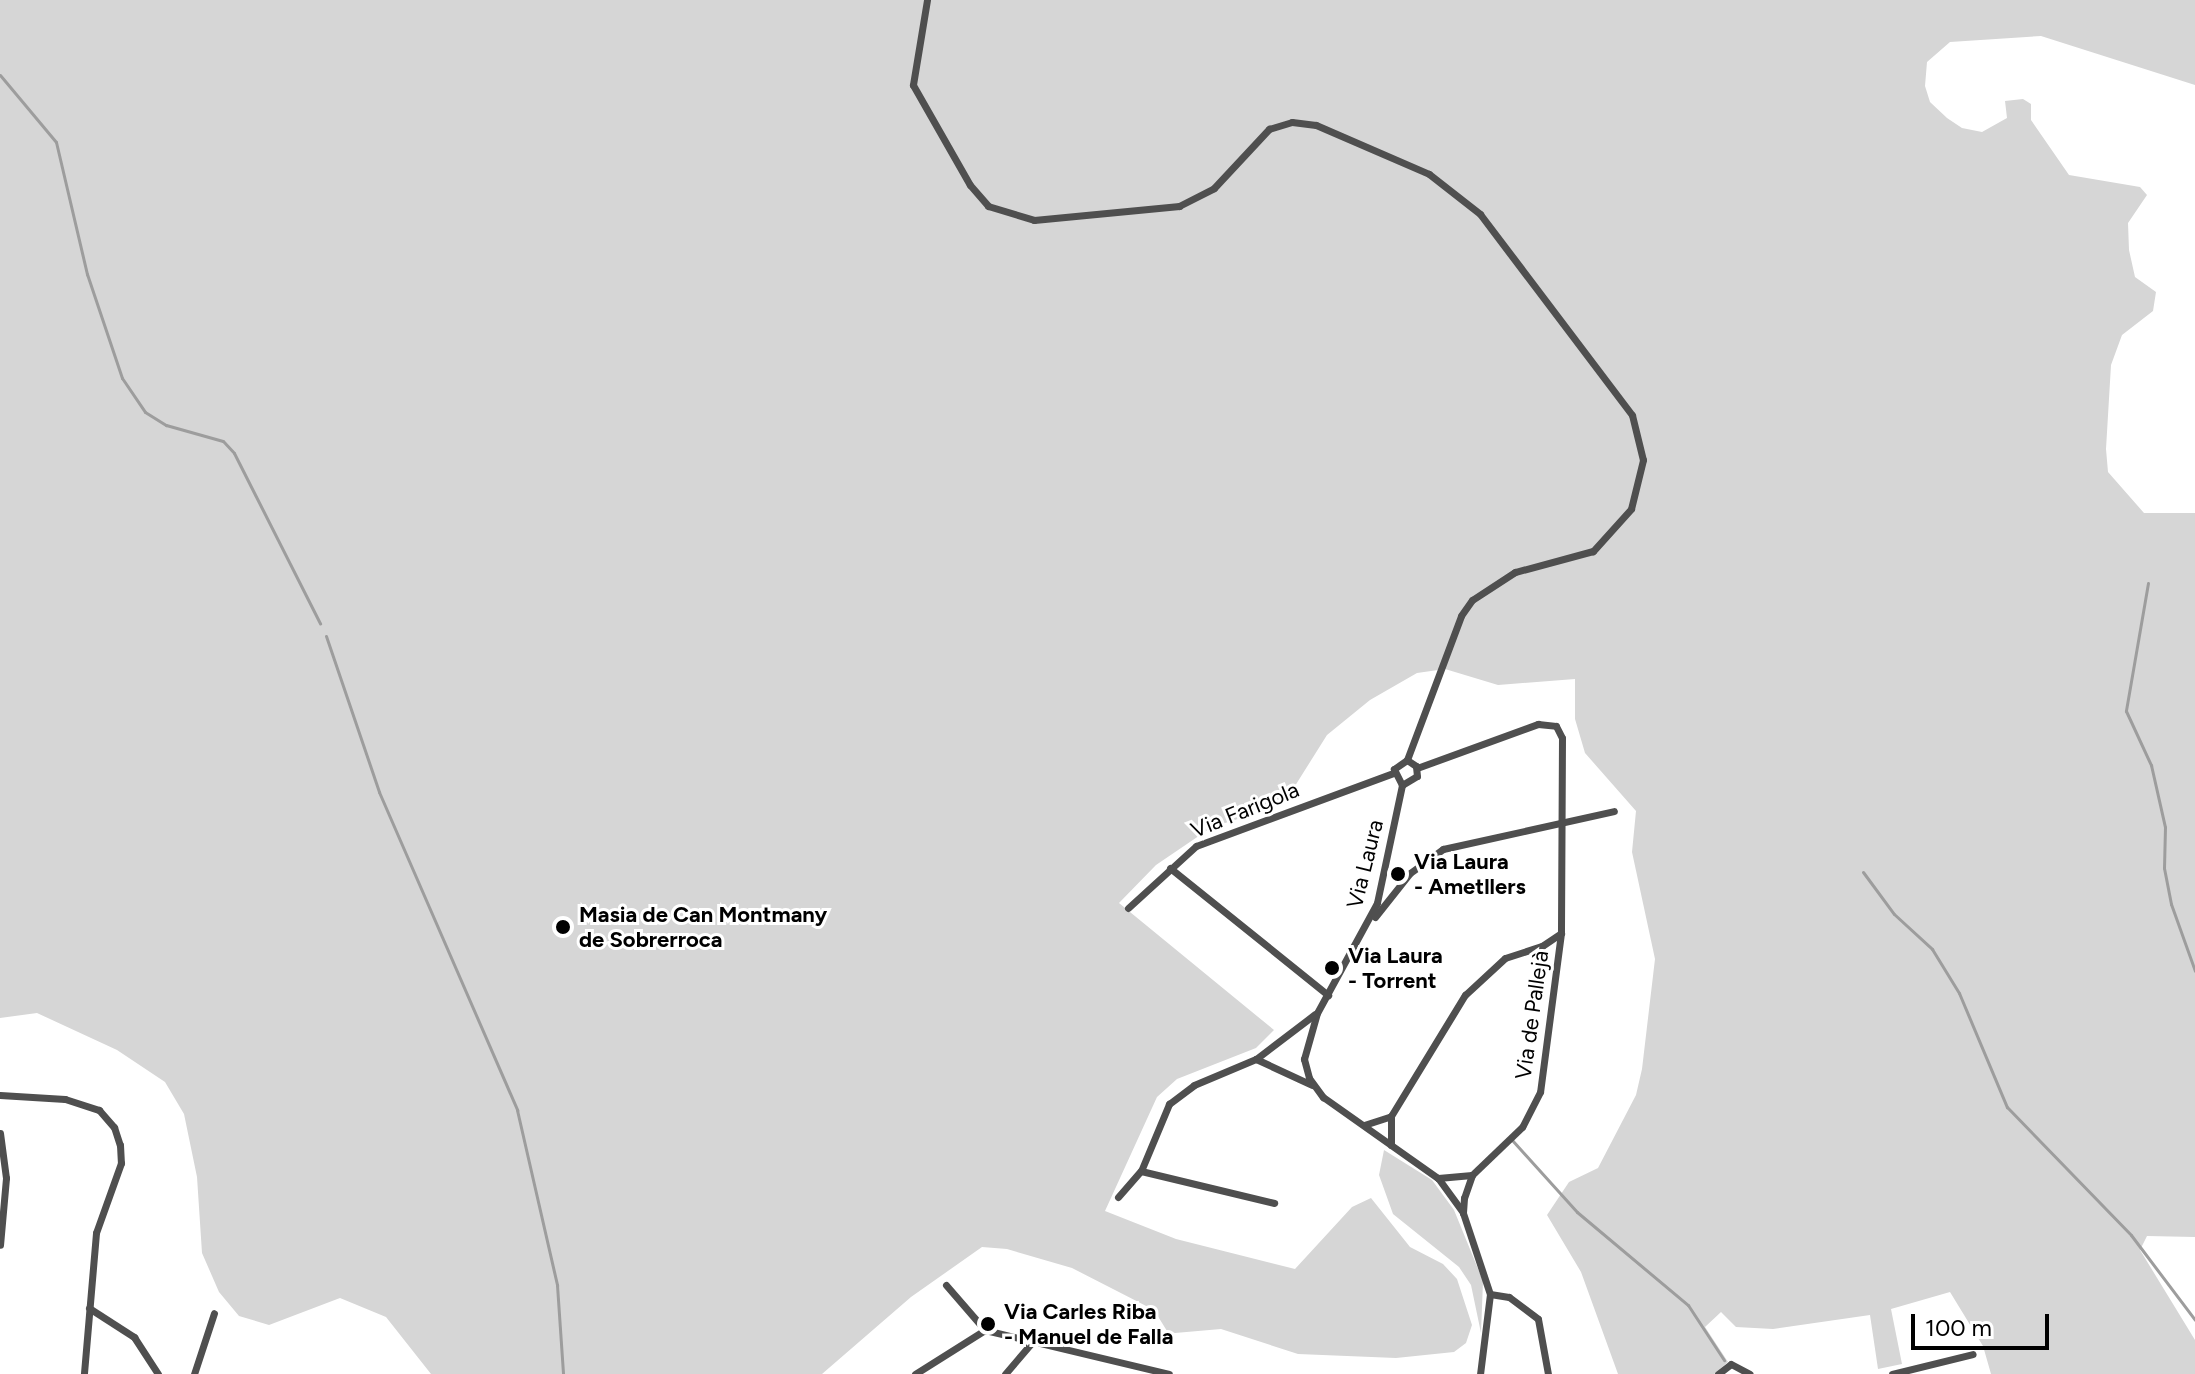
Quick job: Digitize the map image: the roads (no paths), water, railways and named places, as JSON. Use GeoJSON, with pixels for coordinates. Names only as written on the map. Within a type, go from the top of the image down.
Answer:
{"type":"FeatureCollection","features":[{"type":"Feature","properties":{"kind":"street"},"geometry":{"type":"LineString","coordinates":[[927,0],[913,85],[970,185],[988,206],[1034,220],[1179,206],[1214,188],[1269,129],[1292,122],[1316,125],[1429,174],[1480,214],[1632,415],[1643,460],[1631,509],[1593,551],[1515,572],[1472,600],[1407,760]]}},
{"type":"Feature","properties":{"kind":"street","name":"Via de Pallejà"},"geometry":{"type":"LineString","coordinates":[[1417,768],[1504,733],[1538,724],[1556,726],[1562,738],[1565,820],[1561,933],[1537,1102],[1522,1127],[1472,1175]]}},
{"type":"Feature","properties":{"kind":"street"},"geometry":{"type":"LineString","coordinates":[[1407,760],[1417,768],[1415,780],[1402,785],[1393,773],[1397,763],[1407,760]]}},
{"type":"Feature","properties":{"kind":"street","name":"Via Farigola"},"geometry":{"type":"LineString","coordinates":[[1128,908],[1196,846],[1393,773]]}},
{"type":"Feature","properties":{"kind":"street","name":"Via Laura"},"geometry":{"type":"LineString","coordinates":[[1313,1086],[1304,1059],[1308,1032],[1369,925],[1402,785]]}},
{"type":"Feature","properties":{"kind":"street"},"geometry":{"type":"LineString","coordinates":[[1369,925],[1410,873],[1443,849],[1614,811]]}},
{"type":"Feature","properties":{"kind":"street"},"geometry":{"type":"LineString","coordinates":[[1170,868],[1328,995]]}},
{"type":"Feature","properties":{"kind":"street"},"geometry":{"type":"LineString","coordinates":[[1391,1145],[1391,1116],[1477,980],[1505,958],[1542,946],[1561,933]]}},
{"type":"Feature","properties":{"kind":"street"},"geometry":{"type":"LineString","coordinates":[[1542,946],[1557,963]]}},
{"type":"Feature","properties":{"kind":"street"},"geometry":{"type":"LineString","coordinates":[[1118,1197],[1141,1171],[1169,1104],[1194,1085],[1256,1059],[1317,1013]]}},
{"type":"Feature","properties":{"kind":"street"},"geometry":{"type":"LineString","coordinates":[[1256,1059],[1313,1086],[1438,1178],[1463,1213],[1490,1294],[1480,1374]]}},
{"type":"Feature","properties":{"kind":"street"},"geometry":{"type":"LineString","coordinates":[[0,1095],[65,1099],[99,1110],[114,1127],[121,1163],[96,1233],[84,1374]]}},
{"type":"Feature","properties":{"kind":"street"},"geometry":{"type":"LineString","coordinates":[[1364,1125],[1391,1116]]}},
{"type":"Feature","properties":{"kind":"street"},"geometry":{"type":"LineString","coordinates":[[0,1133],[6,1178],[0,1245]]}},
{"type":"Feature","properties":{"kind":"street"},"geometry":{"type":"LineString","coordinates":[[1141,1171],[1274,1203]]}},
{"type":"Feature","properties":{"kind":"street"},"geometry":{"type":"LineString","coordinates":[[1438,1178],[1472,1175],[1463,1213]]}},
{"type":"Feature","properties":{"kind":"street"},"geometry":{"type":"LineString","coordinates":[[946,1285],[985,1330],[1169,1374]]}},
{"type":"Feature","properties":{"kind":"street"},"geometry":{"type":"LineString","coordinates":[[1490,1294],[1509,1297],[1538,1319],[1548,1374]]}},
{"type":"Feature","properties":{"kind":"street"},"geometry":{"type":"LineString","coordinates":[[89,1308],[134,1337],[158,1374]]}},
{"type":"Feature","properties":{"kind":"street"},"geometry":{"type":"LineString","coordinates":[[194,1374],[214,1313]]}},
{"type":"Feature","properties":{"kind":"street"},"geometry":{"type":"LineString","coordinates":[[915,1374],[985,1330]]}},
{"type":"Feature","properties":{"kind":"street"},"geometry":{"type":"LineString","coordinates":[[1005,1374],[1034,1340]]}},
{"type":"Feature","properties":{"kind":"street"},"geometry":{"type":"LineString","coordinates":[[1892,1374],[1973,1354]]}},
{"type":"Feature","properties":{"kind":"street"},"geometry":{"type":"LineString","coordinates":[[1718,1374],[1731,1364],[1751,1374]]}},
{"type":"Feature","properties":{"kind":"waterway"},"geometry":{"type":"LineString","coordinates":[[0,75],[56,142],[87,274],[122,378],[145,412],[166,425],[223,441],[234,453],[320,623]]}},
{"type":"Feature","properties":{"kind":"waterway"},"geometry":{"type":"LineString","coordinates":[[2148,583],[2126,711],[2151,765],[2165,827],[2164,868],[2171,904],[2195,971]]}},
{"type":"Feature","properties":{"kind":"waterway"},"geometry":{"type":"LineString","coordinates":[[326,636],[379,792],[517,1110],[557,1285],[563,1374]]}},
{"type":"Feature","properties":{"kind":"waterway"},"geometry":{"type":"LineString","coordinates":[[1863,872],[1894,914],[1932,949],[1959,993],[2007,1107],[2131,1235],[2195,1320]]}},
{"type":"Feature","properties":{"kind":"waterway"},"geometry":{"type":"LineString","coordinates":[[1512,1140],[1577,1212],[1688,1305],[1724,1360]]}},
{"type":"Feature","properties":{"kind":"place","name":"Via Laura - Ametllers"},"geometry":{"type":"Point","coordinates":[1398,874]}},
{"type":"Feature","properties":{"kind":"place","name":"Masia de Can Montmany de Sobrerroca"},"geometry":{"type":"Point","coordinates":[563,927]}},
{"type":"Feature","properties":{"kind":"place","name":"Via Laura - Torrent"},"geometry":{"type":"Point","coordinates":[1332,968]}},
{"type":"Feature","properties":{"kind":"place","name":"Via Carles Riba - Manuel de Falla"},"geometry":{"type":"Point","coordinates":[988,1324]}}]}
